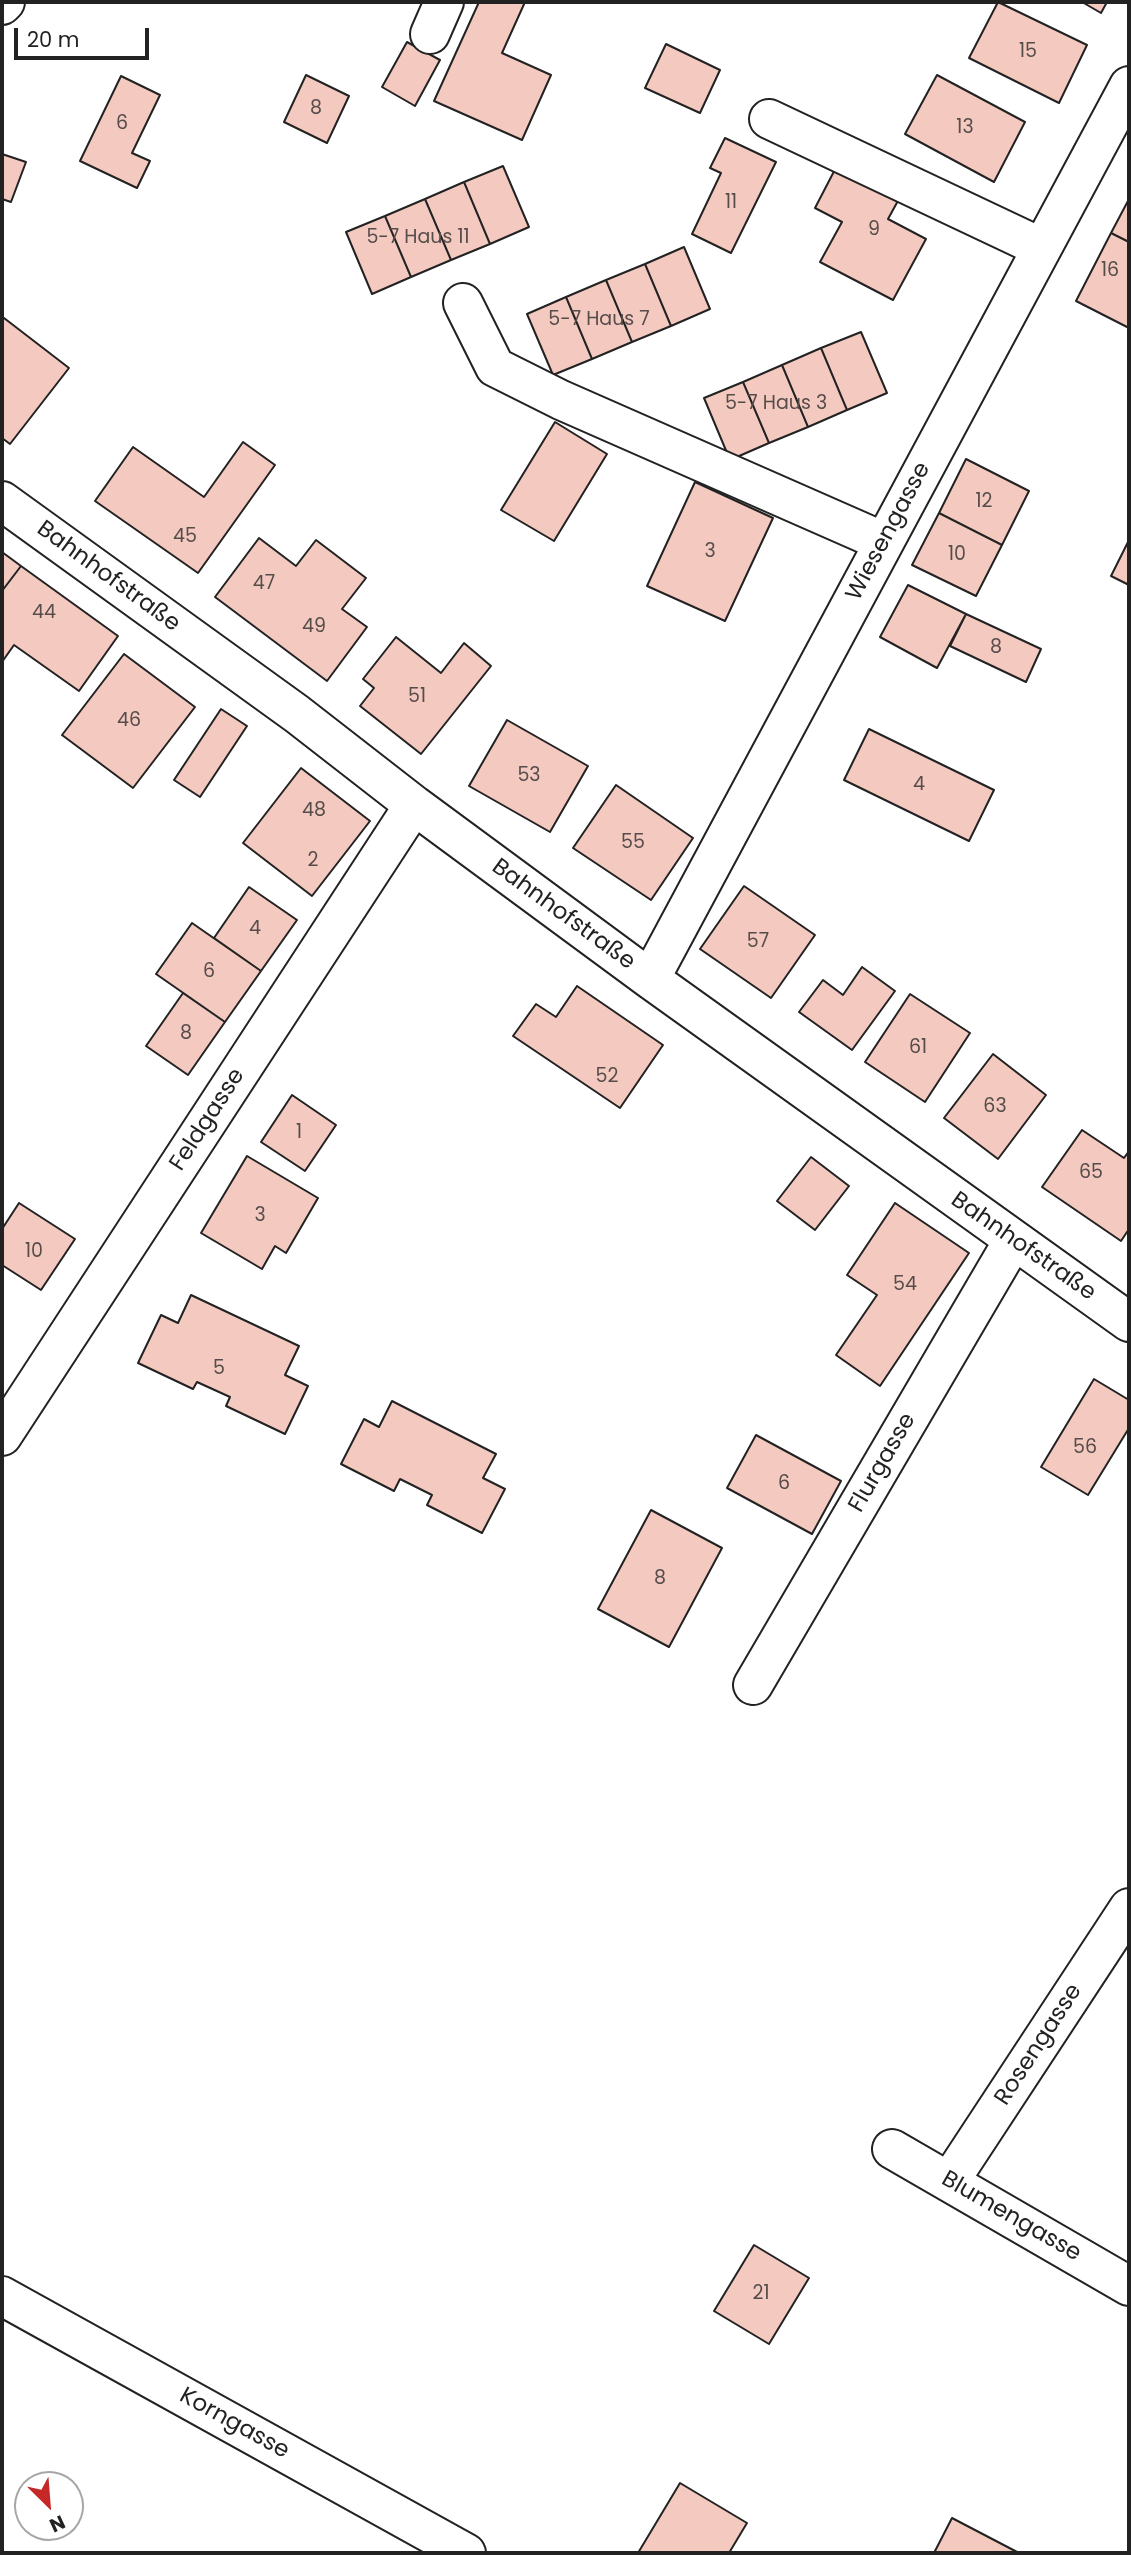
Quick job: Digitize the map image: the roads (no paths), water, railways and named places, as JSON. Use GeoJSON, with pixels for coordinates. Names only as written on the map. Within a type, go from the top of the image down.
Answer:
{"type":"FeatureCollection","features":[{"type":"Feature","properties":{"kind":"street","name":"Wiesengasse"},"geometry":{"type":"LineString","coordinates":[[650,979],[1129,86]]}},
{"type":"Feature","properties":{"kind":"street"},"geometry":{"type":"LineString","coordinates":[[769,119],[1042,248]]}},
{"type":"Feature","properties":{"kind":"street"},"geometry":{"type":"LineString","coordinates":[[463,303],[495,367],[561,400],[884,542]]}},
{"type":"Feature","properties":{"kind":"street","name":"Bahnhofstraße"},"geometry":{"type":"LineString","coordinates":[[2,501],[297,714],[414,805],[650,979],[1129,1322]]}},
{"type":"Feature","properties":{"kind":"street","name":"Feldgasse"},"geometry":{"type":"LineString","coordinates":[[2,1436],[414,805]]}},
{"type":"Feature","properties":{"kind":"street","name":"Flurgasse"},"geometry":{"type":"LineString","coordinates":[[753,1685],[1013,1241]]}},
{"type":"Feature","properties":{"kind":"street","name":"Rosengasse"},"geometry":{"type":"LineString","coordinates":[[948,2182],[1129,1908]]}},
{"type":"Feature","properties":{"kind":"street","name":"Blumengasse"},"geometry":{"type":"LineString","coordinates":[[892,2149],[1129,2286]]}},
{"type":"Feature","properties":{"kind":"street","name":"Korngasse"},"geometry":{"type":"LineString","coordinates":[[2,2296],[466,2553]]}}]}
